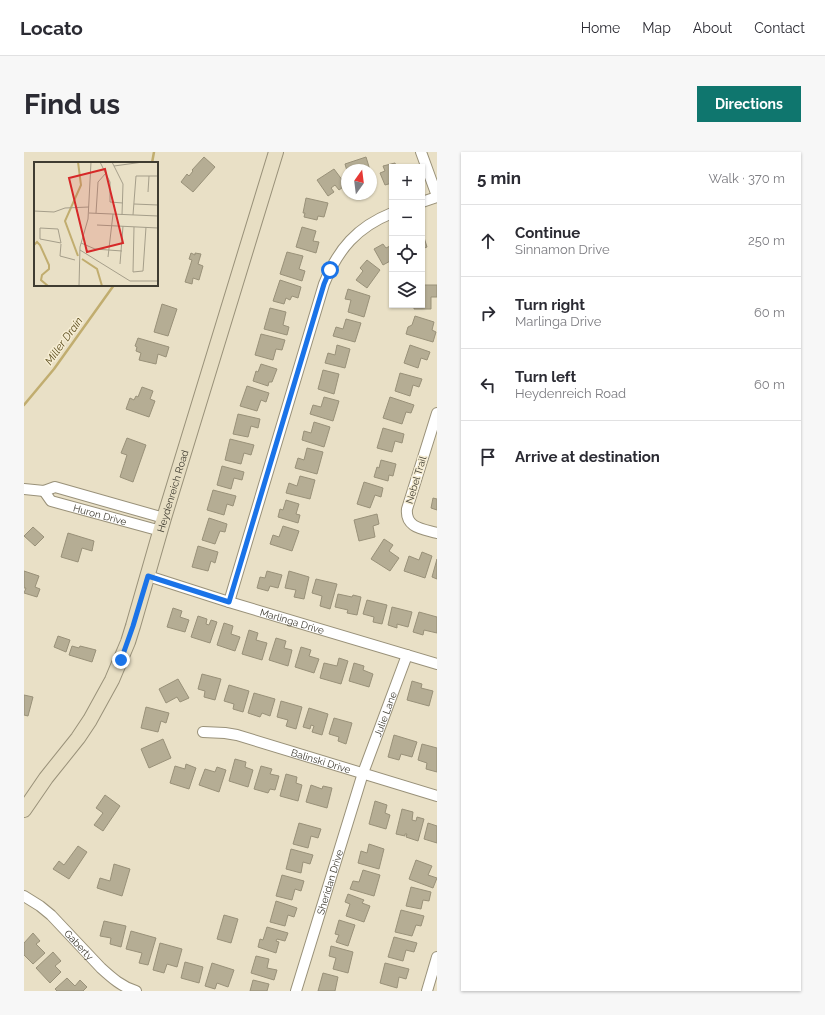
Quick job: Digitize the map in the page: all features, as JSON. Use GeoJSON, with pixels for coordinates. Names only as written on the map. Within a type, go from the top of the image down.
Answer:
{"type":"FeatureCollection","features":[{"type":"Feature","properties":{"kind":"street","name":"Heydenreich Road"},"geometry":{"type":"LineString","coordinates":[[24,810],[90,720],[115,673],[128,642],[162,525],[276,152]]}},
{"type":"Feature","properties":{"kind":"street"},"geometry":{"type":"LineString","coordinates":[[422,152],[437,197],[425,201]]}},
{"type":"Feature","properties":{"kind":"street"},"geometry":{"type":"LineString","coordinates":[[229,602],[324,284],[337,257],[355,235],[381,217],[389,214]]}},
{"type":"Feature","properties":{"kind":"street","name":"Nebel Trail"},"geometry":{"type":"LineString","coordinates":[[437,413],[407,509],[408,519],[411,523],[420,528],[437,533]]}},
{"type":"Feature","properties":{"kind":"street","name":"Huron Drive"},"geometry":{"type":"LineString","coordinates":[[24,489],[44,491],[54,488],[88,496],[162,525]]}},
{"type":"Feature","properties":{"kind":"street","name":"Huron Drive"},"geometry":{"type":"LineString","coordinates":[[44,491],[52,501],[162,525]]}},
{"type":"Feature","properties":{"kind":"street"},"geometry":{"type":"LineString","coordinates":[[84,509],[88,496]]}},
{"type":"Feature","properties":{"kind":"street","name":"Marlinga Drive"},"geometry":{"type":"LineString","coordinates":[[148,576],[229,602],[437,664]]}},
{"type":"Feature","properties":{"kind":"street","name":"Julie Lane"},"geometry":{"type":"LineString","coordinates":[[363,773],[407,655]]}},
{"type":"Feature","properties":{"kind":"street","name":"Balinski Drive"},"geometry":{"type":"LineString","coordinates":[[203,732],[237,735],[437,796]]}},
{"type":"Feature","properties":{"kind":"street","name":"Sheridan Drive"},"geometry":{"type":"LineString","coordinates":[[296,991],[363,773]]}},
{"type":"Feature","properties":{"kind":"street","name":"Gaberty"},"geometry":{"type":"LineString","coordinates":[[24,896],[51,915],[104,971],[122,985],[136,991]]}},
{"type":"Feature","properties":{"kind":"street"},"geometry":{"type":"LineString","coordinates":[[426,991],[437,957]]}},
{"type":"Feature","properties":{"kind":"building"},"geometry":{"type":"Polygon","coordinates":[[[204,157],[215,167],[193,192],[181,182],[187,174],[189,176],[193,171],[192,170],[204,157]]]}},
{"type":"Feature","properties":{"kind":"building"},"geometry":{"type":"Polygon","coordinates":[[[366,157],[368,164],[345,164],[366,157]]]}},
{"type":"Feature","properties":{"kind":"building"},"geometry":{"type":"Polygon","coordinates":[[[389,164],[389,184],[385,185],[380,173],[385,171],[383,166],[389,164]]]}},
{"type":"Feature","properties":{"kind":"building"},"geometry":{"type":"Polygon","coordinates":[[[334,169],[341,178],[341,189],[339,190],[335,185],[331,188],[334,192],[328,196],[317,180],[334,169]]]}},
{"type":"Feature","properties":{"kind":"building"},"geometry":{"type":"Polygon","coordinates":[[[306,198],[328,203],[324,217],[318,216],[317,220],[304,217],[305,213],[303,213],[306,198]]]}},
{"type":"Feature","properties":{"kind":"building"},"geometry":{"type":"Polygon","coordinates":[[[302,227],[316,231],[313,241],[319,242],[316,253],[296,247],[302,227]]]}},
{"type":"Feature","properties":{"kind":"building"},"geometry":{"type":"Polygon","coordinates":[[[383,244],[386,248],[389,246],[389,262],[383,265],[374,249],[383,244]]]}},
{"type":"Feature","properties":{"kind":"building"},"geometry":{"type":"Polygon","coordinates":[[[287,252],[303,256],[299,269],[305,271],[302,281],[280,274],[287,252]]]}},
{"type":"Feature","properties":{"kind":"building"},"geometry":{"type":"Polygon","coordinates":[[[191,253],[195,255],[195,253],[201,254],[198,264],[203,266],[199,280],[193,278],[192,284],[185,282],[192,260],[189,259],[191,253]]]}},
{"type":"Feature","properties":{"kind":"building"},"geometry":{"type":"Polygon","coordinates":[[[367,260],[380,270],[367,288],[356,280],[363,271],[360,268],[367,260]]]}},
{"type":"Feature","properties":{"kind":"building"},"geometry":{"type":"Polygon","coordinates":[[[280,280],[301,287],[298,298],[292,296],[290,300],[286,298],[284,304],[273,301],[280,280]]]}},
{"type":"Feature","properties":{"kind":"building"},"geometry":{"type":"Polygon","coordinates":[[[425,285],[437,285],[437,297],[431,297],[431,309],[414,309],[425,308],[425,285]]]}},
{"type":"Feature","properties":{"kind":"building"},"geometry":{"type":"Polygon","coordinates":[[[348,289],[370,296],[364,317],[348,312],[351,300],[345,299],[348,289]]]}},
{"type":"Feature","properties":{"kind":"building"},"geometry":{"type":"Polygon","coordinates":[[[162,304],[177,309],[168,336],[154,332],[162,304]]]}},
{"type":"Feature","properties":{"kind":"building"},"geometry":{"type":"Polygon","coordinates":[[[270,308],[286,312],[283,325],[289,327],[287,335],[264,329],[270,308]]]}},
{"type":"Feature","properties":{"kind":"building"},"geometry":{"type":"Polygon","coordinates":[[[415,316],[434,322],[432,330],[436,332],[433,342],[406,334],[408,327],[412,325],[415,316]]]}},
{"type":"Feature","properties":{"kind":"building"},"geometry":{"type":"Polygon","coordinates":[[[346,319],[361,323],[355,342],[333,336],[336,327],[343,329],[346,319]]]}},
{"type":"Feature","properties":{"kind":"building"},"geometry":{"type":"Polygon","coordinates":[[[261,334],[285,340],[282,350],[276,349],[273,360],[255,355],[261,334]]]}},
{"type":"Feature","properties":{"kind":"building"},"geometry":{"type":"Polygon","coordinates":[[[138,338],[169,347],[166,357],[158,354],[156,364],[139,360],[141,353],[136,351],[137,347],[135,346],[138,338]]]}},
{"type":"Feature","properties":{"kind":"building"},"geometry":{"type":"Polygon","coordinates":[[[337,345],[350,349],[345,368],[325,363],[328,353],[335,355],[337,345]]]}},
{"type":"Feature","properties":{"kind":"building"},"geometry":{"type":"Polygon","coordinates":[[[410,345],[430,352],[427,360],[421,358],[418,368],[404,363],[410,345]]]}},
{"type":"Feature","properties":{"kind":"building"},"geometry":{"type":"Polygon","coordinates":[[[261,364],[277,369],[272,382],[269,382],[268,386],[253,381],[256,371],[258,372],[261,364]]]}},
{"type":"Feature","properties":{"kind":"building"},"geometry":{"type":"Polygon","coordinates":[[[323,370],[339,374],[334,394],[318,389],[323,370]]]}},
{"type":"Feature","properties":{"kind":"building"},"geometry":{"type":"Polygon","coordinates":[[[400,373],[422,379],[419,387],[413,385],[410,396],[395,391],[400,373]]]}},
{"type":"Feature","properties":{"kind":"building"},"geometry":{"type":"Polygon","coordinates":[[[247,386],[269,393],[266,402],[261,400],[257,411],[240,406],[247,386]]]}},
{"type":"Feature","properties":{"kind":"building"},"geometry":{"type":"Polygon","coordinates":[[[142,387],[153,391],[150,399],[155,401],[149,417],[126,409],[130,398],[134,400],[136,396],[138,397],[142,387]]]}},
{"type":"Feature","properties":{"kind":"building"},"geometry":{"type":"Polygon","coordinates":[[[324,397],[339,401],[333,421],[310,414],[313,405],[321,407],[324,397]]]}},
{"type":"Feature","properties":{"kind":"building"},"geometry":{"type":"Polygon","coordinates":[[[390,397],[414,405],[411,413],[406,412],[402,424],[383,418],[390,397]]]}},
{"type":"Feature","properties":{"kind":"building"},"geometry":{"type":"Polygon","coordinates":[[[238,414],[260,419],[258,428],[251,426],[248,437],[233,434],[238,414]]]}},
{"type":"Feature","properties":{"kind":"building"},"geometry":{"type":"Polygon","coordinates":[[[314,422],[330,427],[324,447],[302,440],[304,431],[311,433],[314,422]]]}},
{"type":"Feature","properties":{"kind":"building"},"geometry":{"type":"Polygon","coordinates":[[[383,428],[404,434],[402,443],[395,441],[392,452],[377,448],[383,428]]]}},
{"type":"Feature","properties":{"kind":"building"},"geometry":{"type":"Polygon","coordinates":[[[127,438],[146,445],[133,482],[120,477],[127,455],[121,453],[127,438]]]}},
{"type":"Feature","properties":{"kind":"building"},"geometry":{"type":"Polygon","coordinates":[[[230,439],[254,445],[251,455],[244,453],[241,464],[225,460],[230,439]]]}},
{"type":"Feature","properties":{"kind":"building"},"geometry":{"type":"Polygon","coordinates":[[[307,448],[323,452],[317,474],[295,468],[298,458],[304,460],[307,448]]]}},
{"type":"Feature","properties":{"kind":"building"},"geometry":{"type":"Polygon","coordinates":[[[381,460],[396,464],[393,476],[389,475],[388,481],[374,477],[381,460]]]}},
{"type":"Feature","properties":{"kind":"building"},"geometry":{"type":"Polygon","coordinates":[[[222,466],[244,472],[242,480],[234,478],[231,489],[217,485],[222,466]]]}},
{"type":"Feature","properties":{"kind":"building"},"geometry":{"type":"Polygon","coordinates":[[[300,476],[315,480],[310,499],[286,493],[289,483],[297,486],[300,476]]]}},
{"type":"Feature","properties":{"kind":"building"},"geometry":{"type":"Polygon","coordinates":[[[364,482],[383,488],[381,497],[375,495],[370,508],[357,504],[364,482]]]}},
{"type":"Feature","properties":{"kind":"building"},"geometry":{"type":"Polygon","coordinates":[[[213,490],[236,496],[233,506],[227,504],[224,515],[207,510],[213,490]]]}},
{"type":"Feature","properties":{"kind":"building"},"geometry":{"type":"Polygon","coordinates":[[[433,498],[437,499],[437,510],[431,508],[433,498]]]}},
{"type":"Feature","properties":{"kind":"building"},"geometry":{"type":"Polygon","coordinates":[[[286,500],[299,504],[296,514],[300,515],[298,523],[278,517],[280,509],[283,510],[286,500]]]}},
{"type":"Feature","properties":{"kind":"building"},"geometry":{"type":"Polygon","coordinates":[[[377,514],[379,524],[373,526],[375,537],[359,541],[354,520],[377,514]]]}},
{"type":"Feature","properties":{"kind":"building"},"geometry":{"type":"Polygon","coordinates":[[[209,518],[227,524],[225,532],[220,531],[215,544],[202,540],[209,518]]]}},
{"type":"Feature","properties":{"kind":"building"},"geometry":{"type":"Polygon","coordinates":[[[283,526],[299,531],[292,551],[270,544],[273,535],[279,537],[283,526]]]}},
{"type":"Feature","properties":{"kind":"building"},"geometry":{"type":"Polygon","coordinates":[[[33,527],[44,537],[35,546],[24,536],[33,527]]]}},
{"type":"Feature","properties":{"kind":"building"},"geometry":{"type":"Polygon","coordinates":[[[68,533],[94,541],[92,551],[82,548],[78,562],[61,557],[68,533]]]}},
{"type":"Feature","properties":{"kind":"building"},"geometry":{"type":"Polygon","coordinates":[[[384,539],[393,545],[389,551],[399,558],[390,571],[371,559],[384,539]]]}},
{"type":"Feature","properties":{"kind":"building"},"geometry":{"type":"Polygon","coordinates":[[[198,546],[218,552],[215,563],[211,561],[208,571],[192,567],[198,546]]]}},
{"type":"Feature","properties":{"kind":"building"},"geometry":{"type":"Polygon","coordinates":[[[422,552],[432,556],[425,578],[404,571],[409,556],[419,560],[422,552]]]}},
{"type":"Feature","properties":{"kind":"building"},"geometry":{"type":"Polygon","coordinates":[[[437,559],[437,579],[432,577],[437,559]]]}},
{"type":"Feature","properties":{"kind":"building"},"geometry":{"type":"Polygon","coordinates":[[[24,571],[39,576],[35,587],[40,589],[37,597],[24,593],[26,588],[24,588],[24,571]]]}},
{"type":"Feature","properties":{"kind":"building"},"geometry":{"type":"Polygon","coordinates":[[[267,571],[282,575],[278,588],[270,586],[268,591],[257,588],[260,577],[265,578],[267,571]]]}},
{"type":"Feature","properties":{"kind":"building"},"geometry":{"type":"Polygon","coordinates":[[[289,571],[309,577],[304,599],[294,597],[296,590],[285,588],[289,571]]]}},
{"type":"Feature","properties":{"kind":"building"},"geometry":{"type":"Polygon","coordinates":[[[316,579],[337,584],[330,609],[320,606],[322,596],[312,593],[316,579]]]}},
{"type":"Feature","properties":{"kind":"building"},"geometry":{"type":"Polygon","coordinates":[[[338,594],[361,597],[357,615],[347,613],[348,610],[335,607],[338,594]]]}},
{"type":"Feature","properties":{"kind":"building"},"geometry":{"type":"Polygon","coordinates":[[[367,600],[387,605],[382,624],[373,622],[374,617],[363,614],[367,600]]]}},
{"type":"Feature","properties":{"kind":"building"},"geometry":{"type":"Polygon","coordinates":[[[392,607],[412,612],[408,627],[397,624],[397,628],[388,625],[392,607]]]}},
{"type":"Feature","properties":{"kind":"building"},"geometry":{"type":"Polygon","coordinates":[[[173,608],[182,611],[180,617],[189,620],[185,632],[167,627],[173,608]]]}},
{"type":"Feature","properties":{"kind":"building"},"geometry":{"type":"Polygon","coordinates":[[[419,612],[437,617],[437,633],[424,630],[423,635],[413,632],[419,612]]]}},
{"type":"Feature","properties":{"kind":"building"},"geometry":{"type":"Polygon","coordinates":[[[198,616],[207,619],[206,624],[209,625],[211,620],[217,622],[210,643],[191,637],[198,616]]]}},
{"type":"Feature","properties":{"kind":"building"},"geometry":{"type":"Polygon","coordinates":[[[224,623],[233,626],[231,634],[240,637],[235,651],[217,645],[224,623]]]}},
{"type":"Feature","properties":{"kind":"building"},"geometry":{"type":"Polygon","coordinates":[[[249,630],[258,633],[256,640],[267,643],[262,660],[242,654],[249,630]]]}},
{"type":"Feature","properties":{"kind":"building"},"geometry":{"type":"Polygon","coordinates":[[[58,636],[70,640],[66,652],[54,647],[58,636]]]}},
{"type":"Feature","properties":{"kind":"building"},"geometry":{"type":"Polygon","coordinates":[[[276,638],[286,641],[284,648],[292,650],[288,666],[269,660],[276,638]]]}},
{"type":"Feature","properties":{"kind":"building"},"geometry":{"type":"Polygon","coordinates":[[[72,646],[79,648],[80,646],[96,650],[92,662],[69,655],[72,646]]]}},
{"type":"Feature","properties":{"kind":"building"},"geometry":{"type":"Polygon","coordinates":[[[301,647],[311,650],[309,656],[319,659],[314,673],[295,667],[301,647]]]}},
{"type":"Feature","properties":{"kind":"building"},"geometry":{"type":"Polygon","coordinates":[[[339,658],[348,661],[341,684],[320,678],[324,663],[337,666],[339,658]]]}},
{"type":"Feature","properties":{"kind":"building"},"geometry":{"type":"Polygon","coordinates":[[[354,663],[364,666],[363,670],[373,674],[369,687],[349,681],[354,663]]]}},
{"type":"Feature","properties":{"kind":"building"},"geometry":{"type":"Polygon","coordinates":[[[202,674],[221,679],[215,700],[204,697],[205,691],[198,689],[202,674]]]}},
{"type":"Feature","properties":{"kind":"building"},"geometry":{"type":"Polygon","coordinates":[[[178,679],[189,698],[180,702],[177,697],[166,703],[159,689],[178,679]]]}},
{"type":"Feature","properties":{"kind":"building"},"geometry":{"type":"Polygon","coordinates":[[[412,681],[422,684],[421,688],[433,691],[429,706],[407,700],[412,681]]]}},
{"type":"Feature","properties":{"kind":"building"},"geometry":{"type":"Polygon","coordinates":[[[229,685],[249,691],[243,712],[233,709],[234,704],[224,701],[229,685]]]}},
{"type":"Feature","properties":{"kind":"building"},"geometry":{"type":"Polygon","coordinates":[[[254,693],[275,699],[270,716],[262,713],[260,717],[248,713],[254,693]]]}},
{"type":"Feature","properties":{"kind":"building"},"geometry":{"type":"Polygon","coordinates":[[[24,695],[33,697],[28,716],[24,715],[24,695]]]}},
{"type":"Feature","properties":{"kind":"building"},"geometry":{"type":"Polygon","coordinates":[[[281,701],[302,707],[296,729],[286,726],[288,720],[277,717],[281,701]]]}},
{"type":"Feature","properties":{"kind":"building"},"geometry":{"type":"Polygon","coordinates":[[[146,707],[169,713],[166,723],[161,721],[158,732],[141,728],[146,707]]]}},
{"type":"Feature","properties":{"kind":"building"},"geometry":{"type":"Polygon","coordinates":[[[309,708],[328,714],[322,735],[312,732],[314,726],[311,725],[310,729],[303,727],[309,708]]]}},
{"type":"Feature","properties":{"kind":"building"},"geometry":{"type":"Polygon","coordinates":[[[334,718],[352,723],[346,744],[338,741],[339,737],[329,734],[334,718]]]}},
{"type":"Feature","properties":{"kind":"building"},"geometry":{"type":"Polygon","coordinates":[[[394,735],[417,742],[412,757],[401,754],[399,760],[388,757],[394,735]]]}},
{"type":"Feature","properties":{"kind":"building"},"geometry":{"type":"Polygon","coordinates":[[[163,739],[171,758],[149,768],[141,749],[163,739]]]}},
{"type":"Feature","properties":{"kind":"building"},"geometry":{"type":"Polygon","coordinates":[[[422,744],[437,748],[437,772],[426,769],[427,763],[418,760],[422,744]]]}},
{"type":"Feature","properties":{"kind":"building"},"geometry":{"type":"Polygon","coordinates":[[[235,759],[246,762],[245,767],[253,770],[248,787],[229,781],[235,759]]]}},
{"type":"Feature","properties":{"kind":"building"},"geometry":{"type":"Polygon","coordinates":[[[186,764],[196,768],[189,789],[170,783],[175,766],[185,769],[186,764]]]}},
{"type":"Feature","properties":{"kind":"building"},"geometry":{"type":"Polygon","coordinates":[[[261,766],[272,769],[270,774],[279,776],[275,790],[270,789],[268,793],[254,789],[261,766]]]}},
{"type":"Feature","properties":{"kind":"building"},"geometry":{"type":"Polygon","coordinates":[[[217,767],[226,770],[219,792],[199,785],[205,769],[215,772],[217,767]]]}},
{"type":"Feature","properties":{"kind":"building"},"geometry":{"type":"Polygon","coordinates":[[[286,774],[297,777],[296,783],[302,785],[298,801],[280,796],[286,774]]]}},
{"type":"Feature","properties":{"kind":"building"},"geometry":{"type":"Polygon","coordinates":[[[311,785],[322,789],[323,786],[332,788],[327,808],[306,802],[311,785]]]}},
{"type":"Feature","properties":{"kind":"building"},"geometry":{"type":"Polygon","coordinates":[[[105,795],[120,806],[103,831],[94,825],[103,813],[96,808],[105,795]]]}},
{"type":"Feature","properties":{"kind":"building"},"geometry":{"type":"Polygon","coordinates":[[[375,801],[387,805],[385,813],[390,815],[386,829],[369,824],[375,801]]]}},
{"type":"Feature","properties":{"kind":"building"},"geometry":{"type":"Polygon","coordinates":[[[402,809],[413,812],[412,820],[416,821],[417,817],[424,819],[418,841],[406,837],[407,834],[405,834],[405,836],[396,834],[402,809]]]}},
{"type":"Feature","properties":{"kind":"building"},"geometry":{"type":"Polygon","coordinates":[[[299,823],[321,829],[318,838],[311,836],[308,848],[293,844],[299,823]]]}},
{"type":"Feature","properties":{"kind":"building"},"geometry":{"type":"Polygon","coordinates":[[[428,823],[437,826],[437,843],[424,839],[428,823]]]}},
{"type":"Feature","properties":{"kind":"building"},"geometry":{"type":"Polygon","coordinates":[[[369,844],[384,849],[379,869],[358,863],[361,851],[367,853],[369,844]]]}},
{"type":"Feature","properties":{"kind":"building"},"geometry":{"type":"Polygon","coordinates":[[[78,846],[87,852],[69,879],[53,869],[59,861],[64,865],[78,846]]]}},
{"type":"Feature","properties":{"kind":"building"},"geometry":{"type":"Polygon","coordinates":[[[291,849],[313,855],[310,864],[303,862],[301,873],[286,869],[291,849]]]}},
{"type":"Feature","properties":{"kind":"building"},"geometry":{"type":"Polygon","coordinates":[[[416,860],[432,866],[428,875],[437,878],[433,888],[409,879],[416,860]]]}},
{"type":"Feature","properties":{"kind":"building"},"geometry":{"type":"Polygon","coordinates":[[[114,864],[130,869],[122,896],[97,888],[100,878],[110,881],[114,864]]]}},
{"type":"Feature","properties":{"kind":"building"},"geometry":{"type":"Polygon","coordinates":[[[363,870],[380,875],[374,896],[350,889],[353,881],[359,882],[363,870]]]}},
{"type":"Feature","properties":{"kind":"building"},"geometry":{"type":"Polygon","coordinates":[[[282,875],[304,881],[301,891],[295,889],[292,900],[276,896],[282,875]]]}},
{"type":"Feature","properties":{"kind":"building"},"geometry":{"type":"Polygon","coordinates":[[[411,887],[431,892],[429,901],[423,900],[421,909],[406,906],[411,887]]]}},
{"type":"Feature","properties":{"kind":"building"},"geometry":{"type":"Polygon","coordinates":[[[348,894],[364,900],[362,903],[370,906],[364,922],[346,916],[350,904],[345,902],[348,894]]]}},
{"type":"Feature","properties":{"kind":"building"},"geometry":{"type":"Polygon","coordinates":[[[276,901],[297,908],[294,917],[288,915],[285,926],[270,922],[276,901]]]}},
{"type":"Feature","properties":{"kind":"building"},"geometry":{"type":"Polygon","coordinates":[[[401,910],[424,916],[421,926],[416,925],[412,936],[395,932],[401,910]]]}},
{"type":"Feature","properties":{"kind":"building"},"geometry":{"type":"Polygon","coordinates":[[[224,915],[238,919],[231,943],[217,939],[224,915]]]}},
{"type":"Feature","properties":{"kind":"building"},"geometry":{"type":"Polygon","coordinates":[[[339,920],[355,925],[348,946],[336,942],[339,935],[335,934],[339,920]]]}},
{"type":"Feature","properties":{"kind":"building"},"geometry":{"type":"Polygon","coordinates":[[[104,921],[126,926],[121,947],[110,944],[111,938],[100,936],[104,921]]]}},
{"type":"Feature","properties":{"kind":"building"},"geometry":{"type":"Polygon","coordinates":[[[267,927],[288,933],[285,941],[277,939],[276,941],[279,942],[276,953],[258,947],[260,939],[263,940],[267,927]]]}},
{"type":"Feature","properties":{"kind":"building"},"geometry":{"type":"Polygon","coordinates":[[[131,931],[156,938],[148,965],[139,963],[142,953],[126,949],[131,931]]]}},
{"type":"Feature","properties":{"kind":"building"},"geometry":{"type":"Polygon","coordinates":[[[33,933],[40,941],[36,944],[45,953],[33,964],[24,955],[24,943],[33,933]]]}},
{"type":"Feature","properties":{"kind":"building"},"geometry":{"type":"Polygon","coordinates":[[[394,937],[417,943],[414,952],[406,950],[403,961],[388,957],[394,937]]]}},
{"type":"Feature","properties":{"kind":"building"},"geometry":{"type":"Polygon","coordinates":[[[160,943],[182,949],[177,967],[167,964],[164,973],[153,970],[160,943]]]}},
{"type":"Feature","properties":{"kind":"building"},"geometry":{"type":"Polygon","coordinates":[[[331,946],[353,952],[348,973],[333,969],[336,958],[329,956],[331,946]]]}},
{"type":"Feature","properties":{"kind":"building"},"geometry":{"type":"Polygon","coordinates":[[[53,952],[61,961],[55,966],[61,972],[50,983],[36,968],[53,952]]]}},
{"type":"Feature","properties":{"kind":"building"},"geometry":{"type":"Polygon","coordinates":[[[256,956],[269,959],[267,968],[277,970],[274,980],[251,973],[256,956]]]}},
{"type":"Feature","properties":{"kind":"building"},"geometry":{"type":"Polygon","coordinates":[[[185,962],[203,967],[199,983],[181,978],[185,962]]]}},
{"type":"Feature","properties":{"kind":"building"},"geometry":{"type":"Polygon","coordinates":[[[212,963],[234,970],[228,987],[217,983],[215,989],[205,986],[212,963]]]}},
{"type":"Feature","properties":{"kind":"building"},"geometry":{"type":"Polygon","coordinates":[[[385,963],[409,969],[406,979],[399,977],[397,988],[380,983],[385,963]]]}},
{"type":"Feature","properties":{"kind":"building"},"geometry":{"type":"Polygon","coordinates":[[[323,973],[338,977],[335,991],[318,991],[323,973]]]}},
{"type":"Feature","properties":{"kind":"building"},"geometry":{"type":"Polygon","coordinates":[[[67,978],[75,986],[80,980],[87,987],[83,991],[57,991],[55,989],[67,978]]]}},
{"type":"Feature","properties":{"kind":"building"},"geometry":{"type":"Polygon","coordinates":[[[253,980],[269,984],[267,991],[250,991],[253,980]]]}},
{"type":"Feature","properties":{"kind":"waterway","name":"Miller Drain"},"geometry":{"type":"LineString","coordinates":[[152,162],[154,152]]}},
{"type":"Feature","properties":{"kind":"waterway","name":"Miller Drain"},"geometry":{"type":"LineString","coordinates":[[24,405],[54,369],[113,286]]}},
{"type":"Feature","properties":{"kind":"route"},"geometry":{"type":"LineString","coordinates":[[121,660],[148,576],[229,602],[324,284],[330,270]]}}]}
